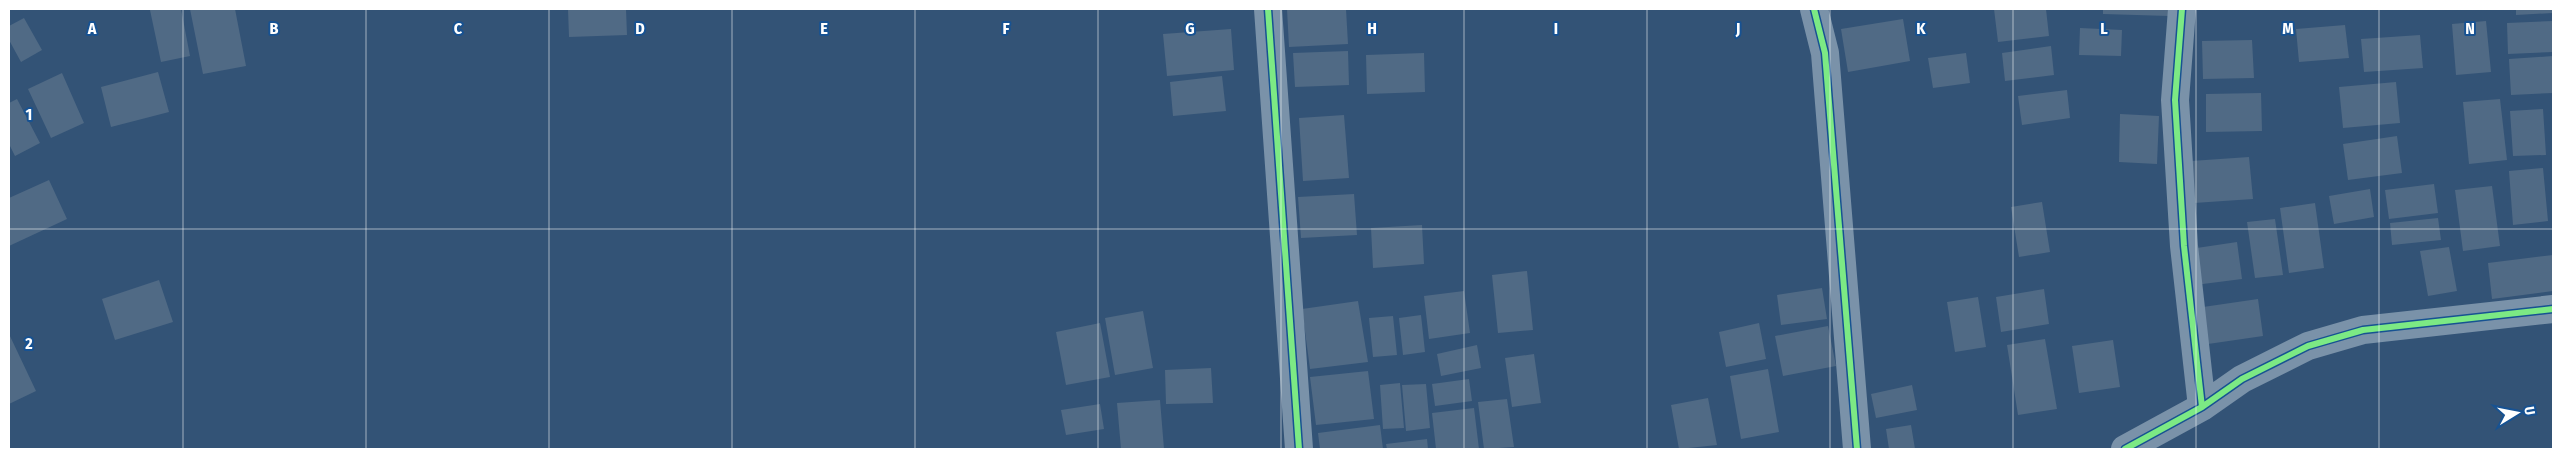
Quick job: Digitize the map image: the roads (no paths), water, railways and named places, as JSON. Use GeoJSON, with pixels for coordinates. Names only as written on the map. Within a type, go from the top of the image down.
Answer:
{"type":"FeatureCollection","features":[{"type":"Feature","properties":{"kind":"street"},"geometry":{"type":"LineString","coordinates":[[1268,9],[1299,449]]}},
{"type":"Feature","properties":{"kind":"street"},"geometry":{"type":"LineString","coordinates":[[1814,9],[1825,53],[1857,449]]}},
{"type":"Feature","properties":{"kind":"street"},"geometry":{"type":"LineString","coordinates":[[2182,9],[2175,100],[2184,246],[2202,406]]}},
{"type":"Feature","properties":{"kind":"street"},"geometry":{"type":"LineString","coordinates":[[2125,449],[2202,406],[2242,379],[2308,346],[2363,330],[2553,309]]}}]}
